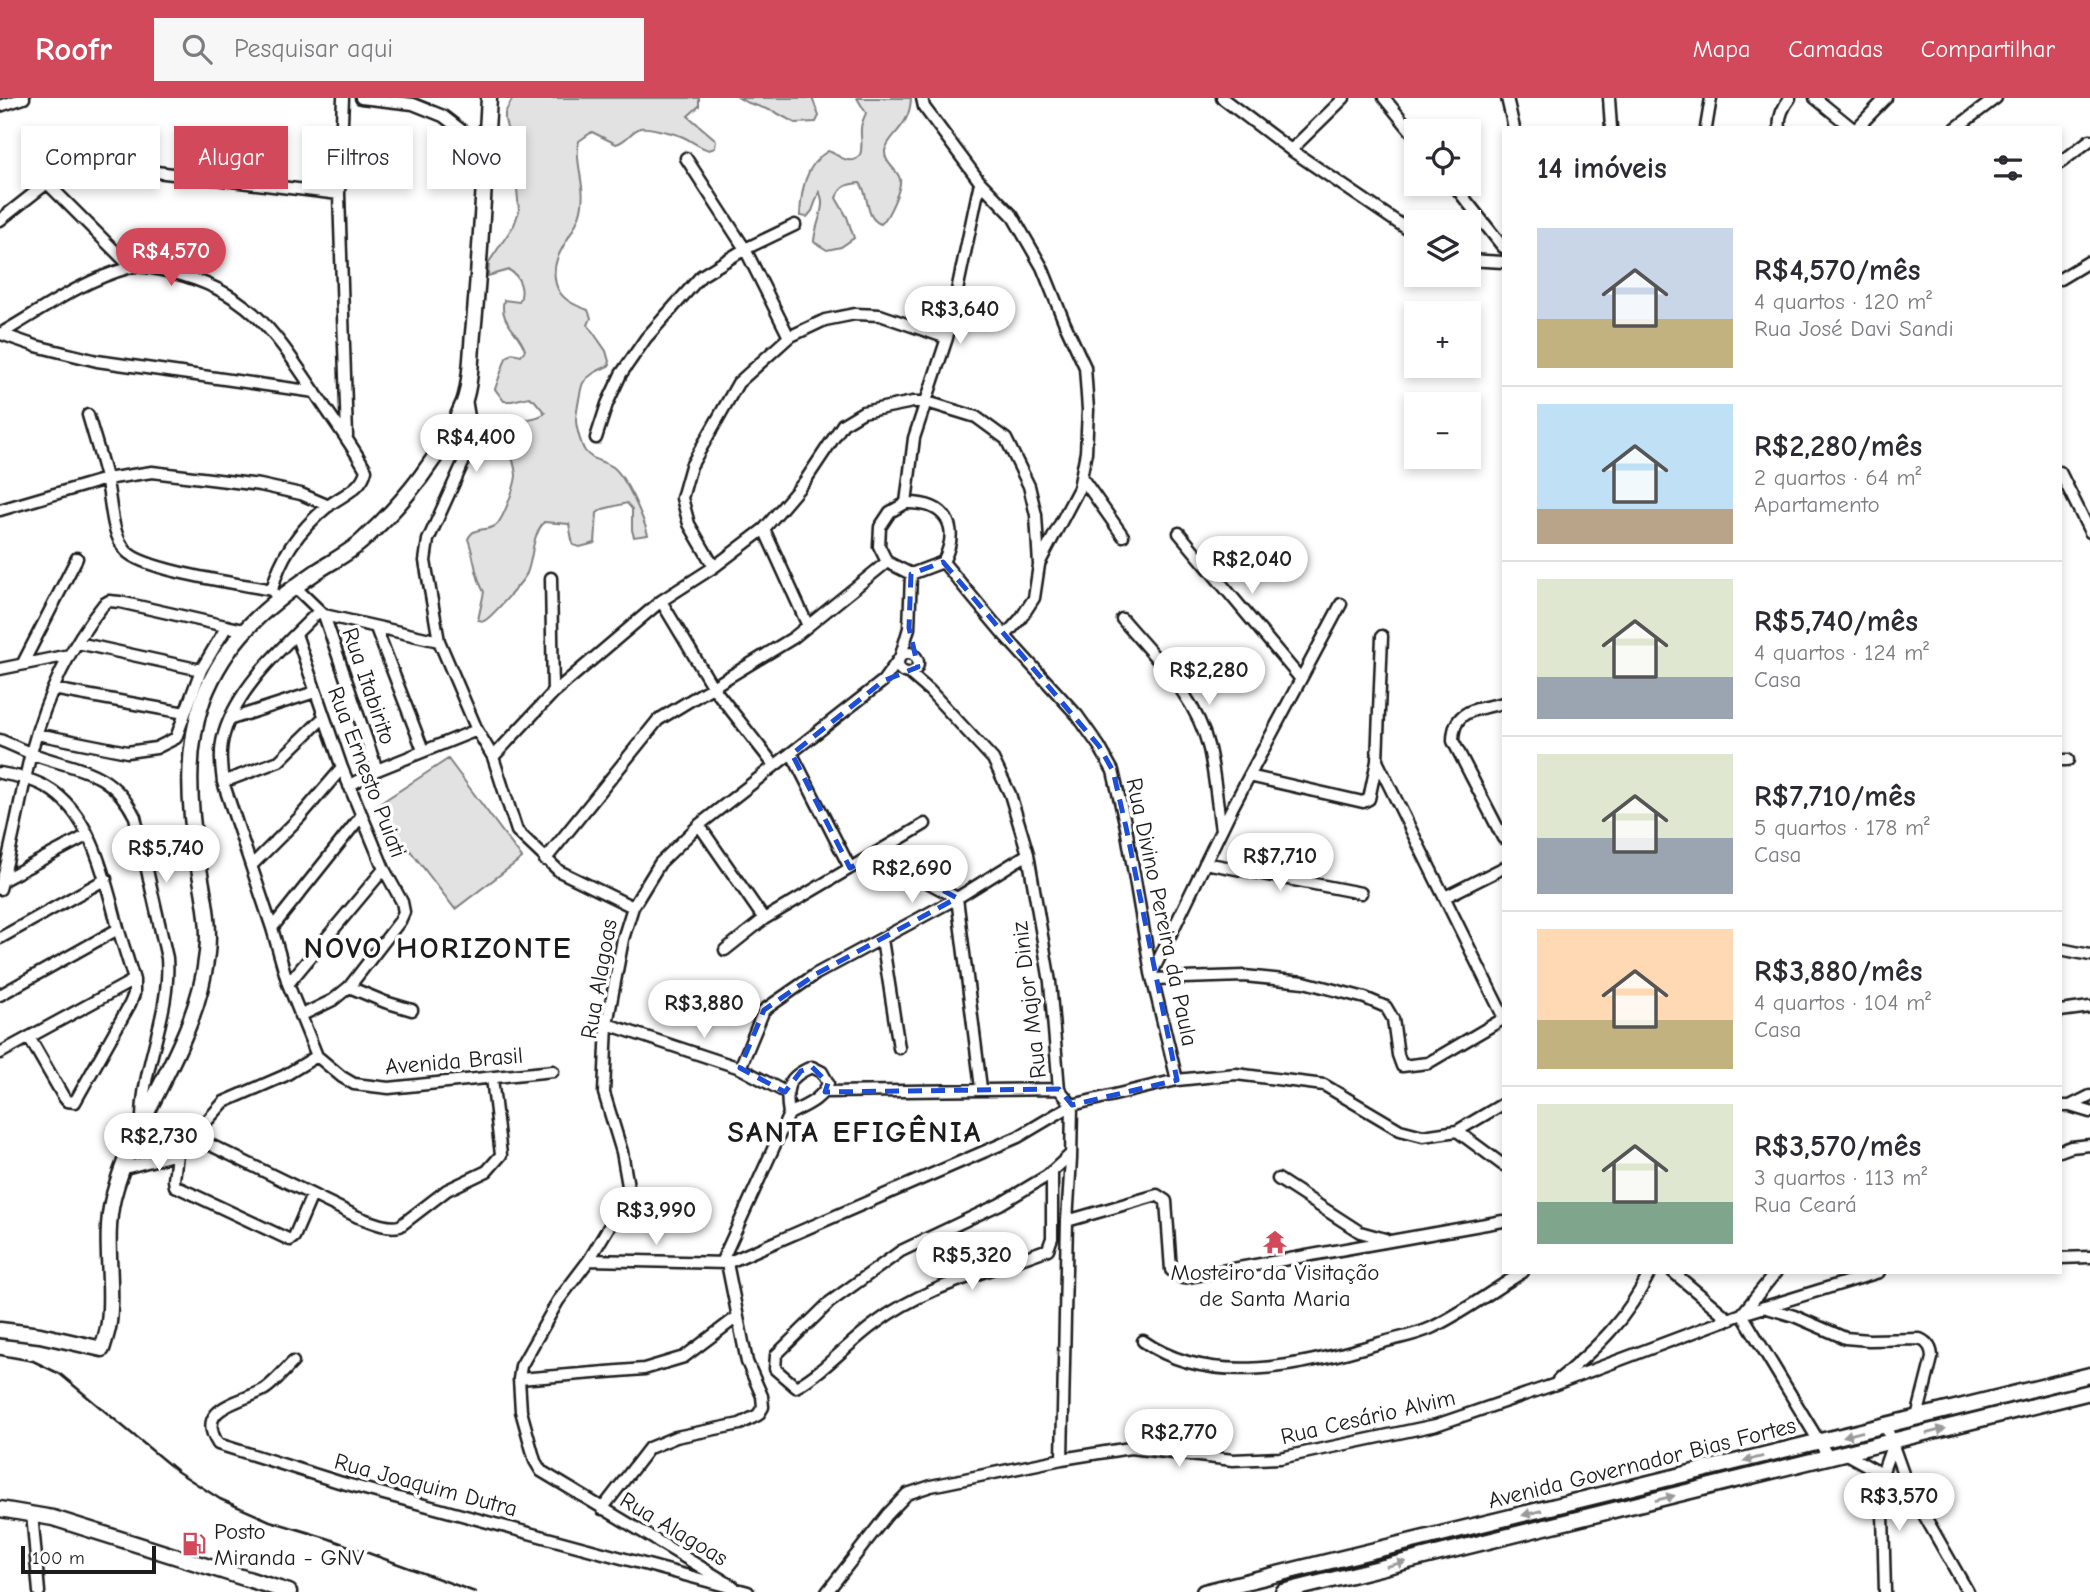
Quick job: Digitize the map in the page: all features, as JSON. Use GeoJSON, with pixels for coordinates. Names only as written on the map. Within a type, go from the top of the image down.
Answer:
{"type":"FeatureCollection","features":[{"type":"Feature","properties":{"kind":"main road"},"geometry":{"type":"LineString","coordinates":[[487,126],[489,98]]}},
{"type":"Feature","properties":{"kind":"main road"},"geometry":{"type":"LineString","coordinates":[[0,1330],[40,1335],[102,1349],[109,1324],[109,1219],[121,1169],[189,1027],[199,1000],[208,950],[205,900],[190,801],[191,760],[202,702],[212,679],[243,630],[274,595],[295,587],[361,542],[404,497],[435,457],[466,399],[479,274],[484,189]]}},
{"type":"Feature","properties":{"kind":"main road","name":"Avenida Governador Bias Fortes"},"geometry":{"type":"LineString","coordinates":[[1204,1592],[2090,1375]]}},
{"type":"Feature","properties":{"kind":"main road","name":"Avenida Governador Bias Fortes"},"geometry":{"type":"LineString","coordinates":[[1283,1592],[1892,1444],[2090,1392]]}},
{"type":"Feature","properties":{"kind":"main road"},"geometry":{"type":"LineString","coordinates":[[2018,1393],[2022,1409]]}},
{"type":"Feature","properties":{"kind":"main road"},"geometry":{"type":"LineString","coordinates":[[1626,1490],[1630,1507]]}},
{"type":"Feature","properties":{"kind":"main road"},"geometry":{"type":"LineString","coordinates":[[0,1509],[65,1521],[264,1587],[284,1591]]}},
{"type":"Feature","properties":{"kind":"main road"},"geometry":{"type":"LineString","coordinates":[[1495,1522],[1500,1539]]}},
{"type":"Feature","properties":{"kind":"main road"},"geometry":{"type":"LineString","coordinates":[[1343,1558],[1338,1568],[1345,1576]]}},
{"type":"Feature","properties":{"kind":"main road"},"geometry":{"type":"LineString","coordinates":[[1314,1564],[1323,1575],[1317,1584]]}},
{"type":"Feature","properties":{"kind":"street"},"geometry":{"type":"LineString","coordinates":[[0,106],[24,98]]}},
{"type":"Feature","properties":{"kind":"street"},"geometry":{"type":"LineString","coordinates":[[342,98],[339,194],[347,437]]}},
{"type":"Feature","properties":{"kind":"street"},"geometry":{"type":"LineString","coordinates":[[361,98],[413,104],[443,116],[456,126]]}},
{"type":"Feature","properties":{"kind":"street"},"geometry":{"type":"LineString","coordinates":[[922,98],[924,107],[980,181],[1012,215],[1042,267],[1085,367],[1088,410],[1082,478],[1039,565]]}},
{"type":"Feature","properties":{"kind":"street"},"geometry":{"type":"LineString","coordinates":[[1222,98],[1291,150],[1404,227]]}},
{"type":"Feature","properties":{"kind":"street"},"geometry":{"type":"LineString","coordinates":[[1291,150],[1343,98]]}},
{"type":"Feature","properties":{"kind":"street"},"geometry":{"type":"LineString","coordinates":[[1384,98],[1404,122]]}},
{"type":"Feature","properties":{"kind":"street"},"geometry":{"type":"LineString","coordinates":[[1507,98],[1514,126]]}},
{"type":"Feature","properties":{"kind":"street"},"geometry":{"type":"LineString","coordinates":[[1609,98],[1611,126]]}},
{"type":"Feature","properties":{"kind":"street"},"geometry":{"type":"LineString","coordinates":[[1706,126],[1712,98]]}},
{"type":"Feature","properties":{"kind":"street"},"geometry":{"type":"LineString","coordinates":[[1780,126],[1785,104],[1790,98]]}},
{"type":"Feature","properties":{"kind":"street"},"geometry":{"type":"LineString","coordinates":[[1815,98],[1852,126]]}},
{"type":"Feature","properties":{"kind":"street"},"geometry":{"type":"LineString","coordinates":[[1857,126],[1886,98]]}},
{"type":"Feature","properties":{"kind":"street"},"geometry":{"type":"LineString","coordinates":[[1959,126],[1996,98]]}},
{"type":"Feature","properties":{"kind":"street"},"geometry":{"type":"LineString","coordinates":[[2062,161],[2090,140]]}},
{"type":"Feature","properties":{"kind":"street"},"geometry":{"type":"LineString","coordinates":[[686,158],[745,249],[789,337]]}},
{"type":"Feature","properties":{"kind":"street"},"geometry":{"type":"LineString","coordinates":[[160,172],[339,194]]}},
{"type":"Feature","properties":{"kind":"street"},"geometry":{"type":"LineString","coordinates":[[906,503],[914,438],[947,338],[980,181]]}},
{"type":"Feature","properties":{"kind":"street"},"geometry":{"type":"LineString","coordinates":[[0,220],[39,189]]}},
{"type":"Feature","properties":{"kind":"street"},"geometry":{"type":"LineString","coordinates":[[53,189],[131,267]]}},
{"type":"Feature","properties":{"kind":"street"},"geometry":{"type":"LineString","coordinates":[[1463,196],[1502,246]]}},
{"type":"Feature","properties":{"kind":"street"},"geometry":{"type":"LineString","coordinates":[[596,438],[607,404],[621,374],[646,338],[701,276],[745,249],[795,225]]}},
{"type":"Feature","properties":{"kind":"street"},"geometry":{"type":"LineString","coordinates":[[1481,261],[1502,262]]}},
{"type":"Feature","properties":{"kind":"street"},"geometry":{"type":"LineString","coordinates":[[2062,278],[2090,261]]}},
{"type":"Feature","properties":{"kind":"street"},"geometry":{"type":"LineString","coordinates":[[0,333],[78,288],[131,267],[152,268],[178,274],[215,287],[238,300],[271,329],[347,437],[366,470],[364,479],[356,488],[329,506],[301,532],[277,570],[274,595],[166,569],[139,560],[127,552],[116,532],[106,479],[88,415]]}},
{"type":"Feature","properties":{"kind":"street"},"geometry":{"type":"LineString","coordinates":[[714,567],[689,524],[682,498],[691,466],[738,383],[789,337],[825,320],[855,314],[880,315],[947,338]]}},
{"type":"Feature","properties":{"kind":"street"},"geometry":{"type":"LineString","coordinates":[[0,333],[36,346],[97,361],[315,392]]}},
{"type":"Feature","properties":{"kind":"street"},"geometry":{"type":"LineString","coordinates":[[466,399],[473,441],[428,540],[425,561],[439,641],[477,730],[494,757],[517,831],[559,872],[633,907]]}},
{"type":"Feature","properties":{"kind":"street"},"geometry":{"type":"LineString","coordinates":[[494,757],[554,693],[661,601],[714,567],[764,529],[804,481],[843,424],[863,412],[913,402],[927,402],[976,417],[1006,439],[1029,486],[1036,515],[1039,565],[1034,598],[1021,618],[1004,636]]}},
{"type":"Feature","properties":{"kind":"street"},"geometry":{"type":"LineString","coordinates":[[0,510],[106,479],[141,472],[260,485],[300,494],[329,506]]}},
{"type":"Feature","properties":{"kind":"street"},"geometry":{"type":"LineString","coordinates":[[2062,476],[2090,532]]}},
{"type":"Feature","properties":{"kind":"street"},"geometry":{"type":"LineString","coordinates":[[1082,478],[1123,536]]}},
{"type":"Feature","properties":{"kind":"street"},"geometry":{"type":"LineString","coordinates":[[906,503],[924,503],[940,512],[950,527],[951,545],[943,562],[911,574],[887,562],[879,546],[880,527],[890,512],[906,503]]}},
{"type":"Feature","properties":{"kind":"street"},"geometry":{"type":"LineString","coordinates":[[764,529],[808,626]]}},
{"type":"Feature","properties":{"kind":"street"},"geometry":{"type":"LineString","coordinates":[[1179,533],[1300,678]]}},
{"type":"Feature","properties":{"kind":"street"},"geometry":{"type":"LineString","coordinates":[[23,663],[77,558]]}},
{"type":"Feature","properties":{"kind":"street"},"geometry":{"type":"LineString","coordinates":[[545,860],[658,720],[793,638],[887,562]]}},
{"type":"Feature","properties":{"kind":"street","name":"Rua Divino Pereira da Paula"},"geometry":{"type":"LineString","coordinates":[[943,562],[1004,636],[1077,715],[1113,771],[1126,827],[1152,976],[1177,1080]]}},
{"type":"Feature","properties":{"kind":"street","name":"Rua Alagoas"},"geometry":{"type":"LineString","coordinates":[[734,1587],[602,1509],[537,1466],[523,1421],[519,1379],[525,1357],[558,1301],[589,1260],[622,1205],[628,1186],[622,1152],[604,1093],[607,1024],[623,939],[633,907],[660,863],[699,825],[883,681],[900,657],[909,628],[911,574]]}},
{"type":"Feature","properties":{"kind":"street"},"geometry":{"type":"LineString","coordinates":[[551,578],[554,693]]}},
{"type":"Feature","properties":{"kind":"street"},"geometry":{"type":"LineString","coordinates":[[295,587],[322,613],[439,641]]}},
{"type":"Feature","properties":{"kind":"street"},"geometry":{"type":"LineString","coordinates":[[1,885],[31,754],[53,689],[69,655],[100,609],[109,601],[120,601],[243,630]]}},
{"type":"Feature","properties":{"kind":"street"},"geometry":{"type":"LineString","coordinates":[[661,601],[712,686],[774,765]]}},
{"type":"Feature","properties":{"kind":"street"},"geometry":{"type":"LineString","coordinates":[[1341,604],[1221,830],[1152,976],[1268,978],[1304,982],[1364,998],[1386,1007],[1393,1018],[1402,1066],[1428,1063],[1502,1019]]}},
{"type":"Feature","properties":{"kind":"street","name":"Avenida Brasil"},"geometry":{"type":"LineString","coordinates":[[322,613],[270,660],[231,719],[221,747],[223,782],[252,865],[288,985],[317,1056],[342,1077],[368,1087],[389,1088],[553,1070]]}},
{"type":"Feature","properties":{"kind":"street","name":"Rua Itabirito"},"geometry":{"type":"LineString","coordinates":[[322,613],[377,770]]}},
{"type":"Feature","properties":{"kind":"street"},"geometry":{"type":"LineString","coordinates":[[1122,619],[1178,684],[1194,711],[1208,747],[1221,830]]}},
{"type":"Feature","properties":{"kind":"street"},"geometry":{"type":"LineString","coordinates":[[37,734],[127,752],[156,748],[176,738],[201,670],[227,626]]}},
{"type":"Feature","properties":{"kind":"street"},"geometry":{"type":"LineString","coordinates":[[376,628],[423,750]]}},
{"type":"Feature","properties":{"kind":"street","name":"Rua Alagoas"},"geometry":{"type":"LineString","coordinates":[[909,628],[917,659]]}},
{"type":"Feature","properties":{"kind":"street","name":"Rua Ernesto Puiati"},"geometry":{"type":"LineString","coordinates":[[296,634],[349,786],[384,869],[404,907],[400,921],[349,986]]}},
{"type":"Feature","properties":{"kind":"street"},"geometry":{"type":"LineString","coordinates":[[1249,776],[1363,802],[1369,799],[1377,761],[1382,636]]}},
{"type":"Feature","properties":{"kind":"street"},"geometry":{"type":"LineString","coordinates":[[78,643],[201,670]]}},
{"type":"Feature","properties":{"kind":"street"},"geometry":{"type":"LineString","coordinates":[[908,652],[917,659],[916,670],[907,673],[899,667],[900,657],[908,652]]}},
{"type":"Feature","properties":{"kind":"street"},"geometry":{"type":"LineString","coordinates":[[0,669],[69,655]]}},
{"type":"Feature","properties":{"kind":"street","name":"Rua Major Diniz"},"geometry":{"type":"LineString","coordinates":[[917,659],[930,691]]}},
{"type":"Feature","properties":{"kind":"street","name":"Rua Alagoas"},"geometry":{"type":"LineString","coordinates":[[883,681],[907,673]]}},
{"type":"Feature","properties":{"kind":"street","name":"Rua Major Diniz"},"geometry":{"type":"LineString","coordinates":[[907,673],[930,691],[993,759],[1010,794],[1028,854],[1050,982],[1059,1089],[1072,1105],[1062,1459]]}},
{"type":"Feature","properties":{"kind":"street"},"geometry":{"type":"LineString","coordinates":[[53,689],[185,713]]}},
{"type":"Feature","properties":{"kind":"street"},"geometry":{"type":"LineString","coordinates":[[231,719],[315,692]]}},
{"type":"Feature","properties":{"kind":"street"},"geometry":{"type":"LineString","coordinates":[[1502,703],[1462,714],[1453,726],[1453,741],[1502,836]]}},
{"type":"Feature","properties":{"kind":"street"},"geometry":{"type":"LineString","coordinates":[[223,782],[279,761],[324,717]]}},
{"type":"Feature","properties":{"kind":"street"},"geometry":{"type":"LineString","coordinates":[[349,786],[377,770],[477,730]]}},
{"type":"Feature","properties":{"kind":"street"},"geometry":{"type":"LineString","coordinates":[[0,740],[31,754],[94,773],[124,798],[135,817],[167,958],[168,978],[165,1002],[143,1087],[142,1128]]}},
{"type":"Feature","properties":{"kind":"street"},"geometry":{"type":"LineString","coordinates":[[792,754],[850,868]]}},
{"type":"Feature","properties":{"kind":"street"},"geometry":{"type":"LineString","coordinates":[[1377,761],[1502,1016]]}},
{"type":"Feature","properties":{"kind":"street"},"geometry":{"type":"LineString","coordinates":[[252,865],[299,818],[342,768]]}},
{"type":"Feature","properties":{"kind":"street"},"geometry":{"type":"LineString","coordinates":[[0,773],[26,778],[55,793],[68,805],[88,835],[106,879],[134,980],[134,993],[130,1004],[79,1098],[72,1103],[63,1096],[29,1037]]}},
{"type":"Feature","properties":{"kind":"street"},"geometry":{"type":"LineString","coordinates":[[272,928],[362,815]]}},
{"type":"Feature","properties":{"kind":"street"},"geometry":{"type":"LineString","coordinates":[[724,950],[764,919],[925,824]]}},
{"type":"Feature","properties":{"kind":"street"},"geometry":{"type":"LineString","coordinates":[[699,825],[764,919]]}},
{"type":"Feature","properties":{"kind":"street"},"geometry":{"type":"LineString","coordinates":[[1,885],[88,835]]}},
{"type":"Feature","properties":{"kind":"street"},"geometry":{"type":"LineString","coordinates":[[876,854],[957,898]]}},
{"type":"Feature","properties":{"kind":"street"},"geometry":{"type":"LineString","coordinates":[[740,1068],[764,1010],[816,974],[957,898],[1028,854]]}},
{"type":"Feature","properties":{"kind":"street"},"geometry":{"type":"LineString","coordinates":[[1205,863],[1361,893]]}},
{"type":"Feature","properties":{"kind":"street"},"geometry":{"type":"LineString","coordinates":[[1445,897],[1502,868]]}},
{"type":"Feature","properties":{"kind":"street"},"geometry":{"type":"LineString","coordinates":[[288,985],[384,869]]}},
{"type":"Feature","properties":{"kind":"street"},"geometry":{"type":"LineString","coordinates":[[0,938],[106,879]]}},
{"type":"Feature","properties":{"kind":"street"},"geometry":{"type":"LineString","coordinates":[[957,898],[981,1088]]}},
{"type":"Feature","properties":{"kind":"street"},"geometry":{"type":"LineString","coordinates":[[0,995],[118,929]]}},
{"type":"Feature","properties":{"kind":"street"},"geometry":{"type":"LineString","coordinates":[[882,939],[899,1048]]}},
{"type":"Feature","properties":{"kind":"street"},"geometry":{"type":"LineString","coordinates":[[2062,949],[2090,955]]}},
{"type":"Feature","properties":{"kind":"street"},"geometry":{"type":"LineString","coordinates":[[0,1053],[134,980]]}},
{"type":"Feature","properties":{"kind":"street"},"geometry":{"type":"LineString","coordinates":[[300,1016],[333,1000],[349,986],[385,1002],[412,1010]]}},
{"type":"Feature","properties":{"kind":"street"},"geometry":{"type":"LineString","coordinates":[[2062,1011],[2090,1007]]}},
{"type":"Feature","properties":{"kind":"street"},"geometry":{"type":"LineString","coordinates":[[607,1024],[740,1068],[785,1092]]}},
{"type":"Feature","properties":{"kind":"street"},"geometry":{"type":"LineString","coordinates":[[121,1169],[177,1154],[230,1098],[284,1076],[317,1056]]}},
{"type":"Feature","properties":{"kind":"street"},"geometry":{"type":"LineString","coordinates":[[602,1509],[649,1448],[676,1437],[740,1424],[758,1415],[763,1407],[762,1396],[747,1362],[724,1263],[789,1114],[785,1092],[790,1082],[801,1071],[813,1067],[822,1072],[828,1083],[825,1092],[813,1102],[789,1114]]}},
{"type":"Feature","properties":{"kind":"street"},"geometry":{"type":"LineString","coordinates":[[589,1260],[724,1263],[1018,1137],[1072,1105],[1177,1080],[1236,1074],[1324,1085],[1400,1130],[1423,1136],[1457,1130],[1502,1105]]}},
{"type":"Feature","properties":{"kind":"street"},"geometry":{"type":"LineString","coordinates":[[194,1137],[358,1217],[395,1227],[455,1185],[487,1171],[501,1154],[492,1078]]}},
{"type":"Feature","properties":{"kind":"street"},"geometry":{"type":"LineString","coordinates":[[825,1092],[1059,1089]]}},
{"type":"Feature","properties":{"kind":"street"},"geometry":{"type":"LineString","coordinates":[[2065,1106],[2090,1096]]}},
{"type":"Feature","properties":{"kind":"street"},"geometry":{"type":"LineString","coordinates":[[2065,1106],[2090,1111]]}},
{"type":"Feature","properties":{"kind":"street"},"geometry":{"type":"LineString","coordinates":[[1457,1130],[1502,1164]]}},
{"type":"Feature","properties":{"kind":"street"},"geometry":{"type":"LineString","coordinates":[[2062,1151],[2090,1145]]}},
{"type":"Feature","properties":{"kind":"street"},"geometry":{"type":"LineString","coordinates":[[177,1154],[175,1186],[283,1238],[290,1240],[294,1237],[312,1195]]}},
{"type":"Feature","properties":{"kind":"street"},"geometry":{"type":"LineString","coordinates":[[1052,1171],[1052,1238],[1048,1249],[924,1293],[876,1323],[811,1378],[796,1387],[775,1369],[776,1355],[830,1303],[901,1251],[1000,1204],[1052,1171],[1071,1154]]}},
{"type":"Feature","properties":{"kind":"street"},"geometry":{"type":"LineString","coordinates":[[1278,1179],[1360,1231],[1389,1240]]}},
{"type":"Feature","properties":{"kind":"street"},"geometry":{"type":"LineString","coordinates":[[1067,1222],[1157,1195],[1166,1200],[1171,1269],[1182,1278],[1502,1221]]}},
{"type":"Feature","properties":{"kind":"street"},"geometry":{"type":"LineString","coordinates":[[2062,1258],[2090,1257]]}},
{"type":"Feature","properties":{"kind":"street"},"geometry":{"type":"LineString","coordinates":[[1143,1341],[1160,1353],[1190,1363],[1227,1368],[1265,1368],[1331,1356],[1431,1328],[1520,1274]]}},
{"type":"Feature","properties":{"kind":"street"},"geometry":{"type":"LineString","coordinates":[[1553,1385],[1597,1349],[1624,1317],[1649,1274]]}},
{"type":"Feature","properties":{"kind":"street"},"geometry":{"type":"LineString","coordinates":[[1675,1274],[1730,1320]]}},
{"type":"Feature","properties":{"kind":"street"},"geometry":{"type":"LineString","coordinates":[[1774,1274],[1742,1314],[1829,1458]]}},
{"type":"Feature","properties":{"kind":"street","name":"Rua Cesário Alvim"},"geometry":{"type":"LineString","coordinates":[[827,1592],[887,1515],[907,1494],[930,1486],[1130,1448],[1233,1460],[1280,1458],[1436,1425],[1553,1385],[1742,1314],[1872,1274]]}},
{"type":"Feature","properties":{"kind":"street"},"geometry":{"type":"LineString","coordinates":[[1764,1307],[1794,1316],[1845,1338],[1924,1341],[1932,1351],[1932,1358],[1917,1417]]}},
{"type":"Feature","properties":{"kind":"street"},"geometry":{"type":"LineString","coordinates":[[519,1379],[644,1368],[684,1357],[737,1317]]}},
{"type":"Feature","properties":{"kind":"street","name":"Rua Joaquim Dutra"},"geometry":{"type":"LineString","coordinates":[[293,1362],[266,1388],[218,1410],[211,1421],[211,1434],[218,1444],[339,1482],[748,1592]]}},
{"type":"Feature","properties":{"kind":"street"},"geometry":{"type":"LineString","coordinates":[[1886,1426],[1907,1485],[1968,1592]]}},
{"type":"Feature","properties":{"kind":"street"},"geometry":{"type":"LineString","coordinates":[[1885,1592],[1882,1474],[1892,1444]]}},
{"type":"Feature","properties":{"kind":"street"},"geometry":{"type":"LineString","coordinates":[[1846,1454],[1882,1474]]}},
{"type":"Feature","properties":{"kind":"street"},"geometry":{"type":"LineString","coordinates":[[32,1513],[39,1592]]}},
{"type":"Feature","properties":{"kind":"highlighted area"},"geometry":{"type":"Polygon","coordinates":[[[943,562],[1099,746],[1113,771],[1177,1080],[1072,1105],[1059,1089],[825,1092],[828,1083],[812,1067],[801,1071],[785,1092],[740,1068],[764,1010],[816,974],[957,898],[875,854],[850,868],[792,754],[883,681],[918,667],[909,628],[911,574],[943,562]]]}},
{"type":"Feature","properties":{"kind":"shaded area"},"geometry":{"type":"Polygon","coordinates":[[[513,98],[699,98],[699,106],[688,116],[716,140],[715,148],[709,150],[678,135],[643,128],[616,144],[592,132],[579,141],[581,210],[559,255],[555,273],[556,284],[564,298],[588,310],[591,318],[588,325],[606,351],[610,365],[592,374],[583,383],[577,427],[585,451],[618,472],[639,509],[648,535],[634,537],[632,509],[627,503],[597,513],[595,543],[580,547],[573,545],[569,524],[544,522],[535,540],[527,573],[494,613],[484,621],[478,620],[484,592],[468,539],[473,532],[491,528],[498,523],[511,495],[516,474],[513,460],[502,450],[506,428],[515,422],[545,413],[529,397],[504,401],[495,389],[506,358],[512,353],[521,355],[525,350],[506,320],[503,308],[504,300],[519,302],[522,293],[519,280],[509,270],[488,276],[489,262],[514,225],[519,211],[517,189],[526,189],[526,126],[506,126],[505,113],[513,98]]]}},
{"type":"Feature","properties":{"kind":"shaded area"},"geometry":{"type":"Polygon","coordinates":[[[739,98],[812,98],[819,116],[816,122],[795,123],[739,98]]]}},
{"type":"Feature","properties":{"kind":"shaded area"},"geometry":{"type":"Polygon","coordinates":[[[857,98],[911,98],[907,117],[885,151],[886,159],[900,179],[899,189],[881,224],[872,217],[860,183],[842,188],[836,198],[847,217],[854,238],[841,247],[827,250],[814,242],[821,197],[819,192],[807,217],[800,216],[803,188],[814,163],[828,151],[848,160],[858,158],[861,127],[866,113],[857,98]]]}},
{"type":"Feature","properties":{"kind":"shaded area"},"geometry":{"type":"Polygon","coordinates":[[[448,759],[522,858],[455,909],[376,806],[448,759]]]}},
{"type":"Feature","properties":{"kind":"railway"},"geometry":{"type":"LineString","coordinates":[[0,1355],[33,1361],[60,1374],[178,1472],[220,1499],[270,1521],[327,1538],[475,1592]]}},
{"type":"Feature","properties":{"kind":"place","name":"Mosteiro da Visitação de Santa Maria"},"geometry":{"type":"Point","coordinates":[1275,1242]}},
{"type":"Feature","properties":{"kind":"place","name":"Posto Miranda - GNV"},"geometry":{"type":"Point","coordinates":[194,1544]}},
{"type":"Feature","properties":{"kind":"district","name":"NOVO HORIZONTE"},"geometry":{"type":"Point","coordinates":[438,948]}},
{"type":"Feature","properties":{"kind":"district","name":"SANTA EFIGÊNIA"},"geometry":{"type":"Point","coordinates":[855,1132]}}]}
